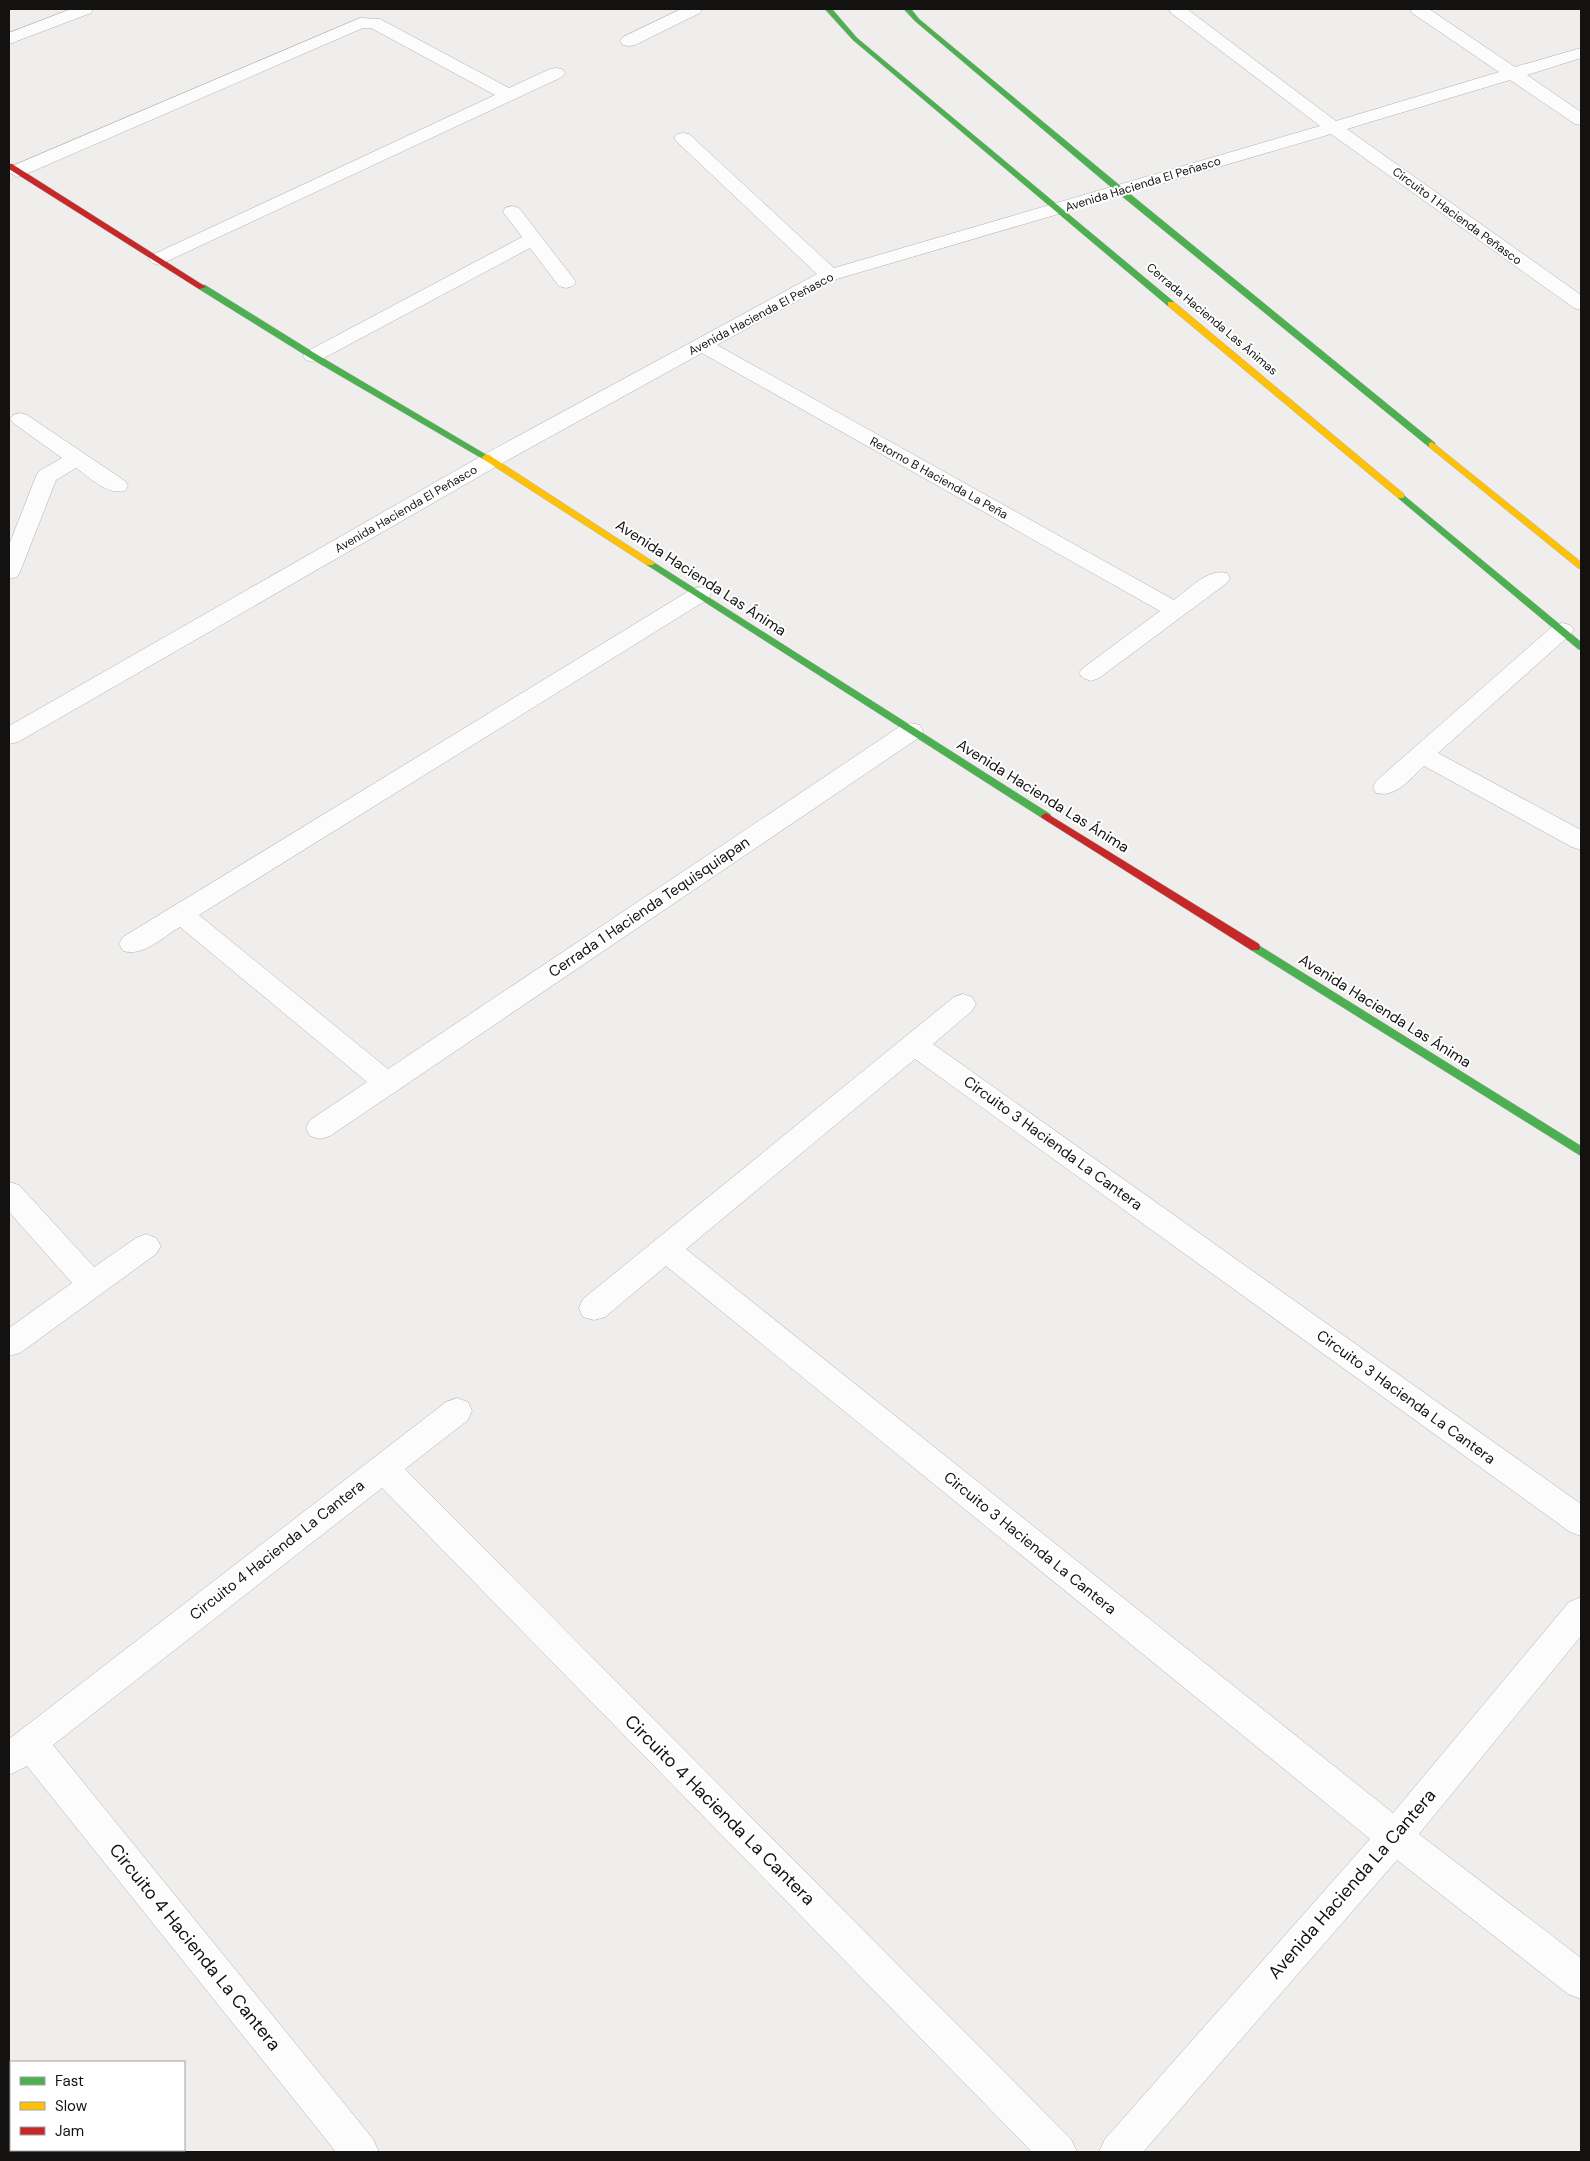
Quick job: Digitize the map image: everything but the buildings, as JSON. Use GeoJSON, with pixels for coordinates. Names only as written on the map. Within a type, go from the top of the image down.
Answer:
{"type":"FeatureCollection","features":[{"type":"Feature","properties":{"kind":"street"},"geometry":{"type":"LineString","coordinates":[[9,39],[85,9]]}},
{"type":"Feature","properties":{"kind":"street","name":"Cerrada Hacienda Las Ánimas"},"geometry":{"type":"LineString","coordinates":[[828,9],[854,38],[1581,647]]}},
{"type":"Feature","properties":{"kind":"street"},"geometry":{"type":"LineString","coordinates":[[907,9],[917,20],[1121,191],[1581,566]]}},
{"type":"Feature","properties":{"kind":"street","name":"Circuito 1 Hacienda Peñasco"},"geometry":{"type":"LineString","coordinates":[[1177,9],[1333,127],[1581,304]]}},
{"type":"Feature","properties":{"kind":"street"},"geometry":{"type":"LineString","coordinates":[[1418,9],[1581,120]]}},
{"type":"Feature","properties":{"kind":"street"},"geometry":{"type":"LineString","coordinates":[[629,41],[683,10]]}},
{"type":"Feature","properties":{"kind":"street"},"geometry":{"type":"LineString","coordinates":[[13,169],[360,24],[374,23],[509,95]]}},
{"type":"Feature","properties":{"kind":"street","name":"Avenida Hacienda El Peñasco"},"geometry":{"type":"LineString","coordinates":[[9,736],[491,460],[830,275],[1121,191],[1581,53]]}},
{"type":"Feature","properties":{"kind":"street"},"geometry":{"type":"LineString","coordinates":[[158,259],[556,73]]}},
{"type":"Feature","properties":{"kind":"street"},"geometry":{"type":"LineString","coordinates":[[682,138],[830,275]]}},
{"type":"Feature","properties":{"kind":"street","name":"Avenida Hacienda Las Ánima"},"geometry":{"type":"LineString","coordinates":[[13,169],[313,356],[491,460],[911,731],[1581,1152]]}},
{"type":"Feature","properties":{"kind":"street"},"geometry":{"type":"LineString","coordinates":[[512,212],[566,282]]}},
{"type":"Feature","properties":{"kind":"street"},"geometry":{"type":"LineString","coordinates":[[313,356],[533,239]]}},
{"type":"Feature","properties":{"kind":"street","name":"Retorno B Hacienda La Peña"},"geometry":{"type":"LineString","coordinates":[[702,345],[1175,610]]}},
{"type":"Feature","properties":{"kind":"street"},"geometry":{"type":"LineString","coordinates":[[20,419],[117,486]]}},
{"type":"Feature","properties":{"kind":"street"},"geometry":{"type":"LineString","coordinates":[[9,572],[47,476],[76,459]]}},
{"type":"Feature","properties":{"kind":"street"},"geometry":{"type":"LineString","coordinates":[[1091,672],[1219,578]]}},
{"type":"Feature","properties":{"kind":"street"},"geometry":{"type":"LineString","coordinates":[[132,944],[700,594]]}},
{"type":"Feature","properties":{"kind":"street"},"geometry":{"type":"LineString","coordinates":[[1385,787],[1562,630]]}},
{"type":"Feature","properties":{"kind":"street","name":"Cerrada 1 Hacienda Tequisquiapan"},"geometry":{"type":"LineString","coordinates":[[320,1128],[911,731]]}},
{"type":"Feature","properties":{"kind":"street"},"geometry":{"type":"LineString","coordinates":[[1422,755],[1581,841]]}},
{"type":"Feature","properties":{"kind":"street"},"geometry":{"type":"LineString","coordinates":[[181,914],[387,1082]]}},
{"type":"Feature","properties":{"kind":"street"},"geometry":{"type":"LineString","coordinates":[[594,1308],[962,1004]]}},
{"type":"Feature","properties":{"kind":"street","name":"Circuito 3 Hacienda La Cantera"},"geometry":{"type":"LineString","coordinates":[[914,1044],[1581,1522]]}},
{"type":"Feature","properties":{"kind":"street"},"geometry":{"type":"LineString","coordinates":[[9,1193],[91,1284]]}},
{"type":"Feature","properties":{"kind":"street"},"geometry":{"type":"LineString","coordinates":[[9,1344],[146,1246]]}},
{"type":"Feature","properties":{"kind":"street","name":"Circuito 3 Hacienda La Cantera"},"geometry":{"type":"LineString","coordinates":[[666,1249],[1395,1837],[1581,1981]]}},
{"type":"Feature","properties":{"kind":"street","name":"Circuito 4 Hacienda La Cantera"},"geometry":{"type":"LineString","coordinates":[[360,2152],[19,1751],[457,1411]]}},
{"type":"Feature","properties":{"kind":"street","name":"Circuito 4 Hacienda La Cantera"},"geometry":{"type":"LineString","coordinates":[[383,1468],[1058,2152]]}},
{"type":"Feature","properties":{"kind":"street","name":"Avenida Hacienda La Cantera"},"geometry":{"type":"LineString","coordinates":[[1118,2152],[1395,1837],[1581,1612]]}},
{"type":"Feature","properties":{"kind":"traffic: fast"},"geometry":{"type":"LineString","coordinates":[[828,9],[855,39],[1171,304]]}},
{"type":"Feature","properties":{"kind":"traffic: fast"},"geometry":{"type":"LineString","coordinates":[[907,9],[917,20],[1121,191],[1432,445]]}},
{"type":"Feature","properties":{"kind":"traffic: fast"},"geometry":{"type":"LineString","coordinates":[[202,287],[313,356],[486,457]]}},
{"type":"Feature","properties":{"kind":"traffic: fast"},"geometry":{"type":"LineString","coordinates":[[1401,496],[1581,647]]}},
{"type":"Feature","properties":{"kind":"traffic: fast"},"geometry":{"type":"LineString","coordinates":[[650,563],[1046,816]]}},
{"type":"Feature","properties":{"kind":"traffic: fast"},"geometry":{"type":"LineString","coordinates":[[1255,947],[1581,1152]]}},
{"type":"Feature","properties":{"kind":"traffic: slow"},"geometry":{"type":"LineString","coordinates":[[1171,304],[1401,496]]}},
{"type":"Feature","properties":{"kind":"traffic: slow"},"geometry":{"type":"LineString","coordinates":[[1432,445],[1581,566]]}},
{"type":"Feature","properties":{"kind":"traffic: slow"},"geometry":{"type":"LineString","coordinates":[[486,457],[650,563]]}},
{"type":"Feature","properties":{"kind":"traffic: jam"},"geometry":{"type":"LineString","coordinates":[[9,166],[202,287]]}},
{"type":"Feature","properties":{"kind":"traffic: jam"},"geometry":{"type":"LineString","coordinates":[[1046,816],[1255,947]]}}]}
